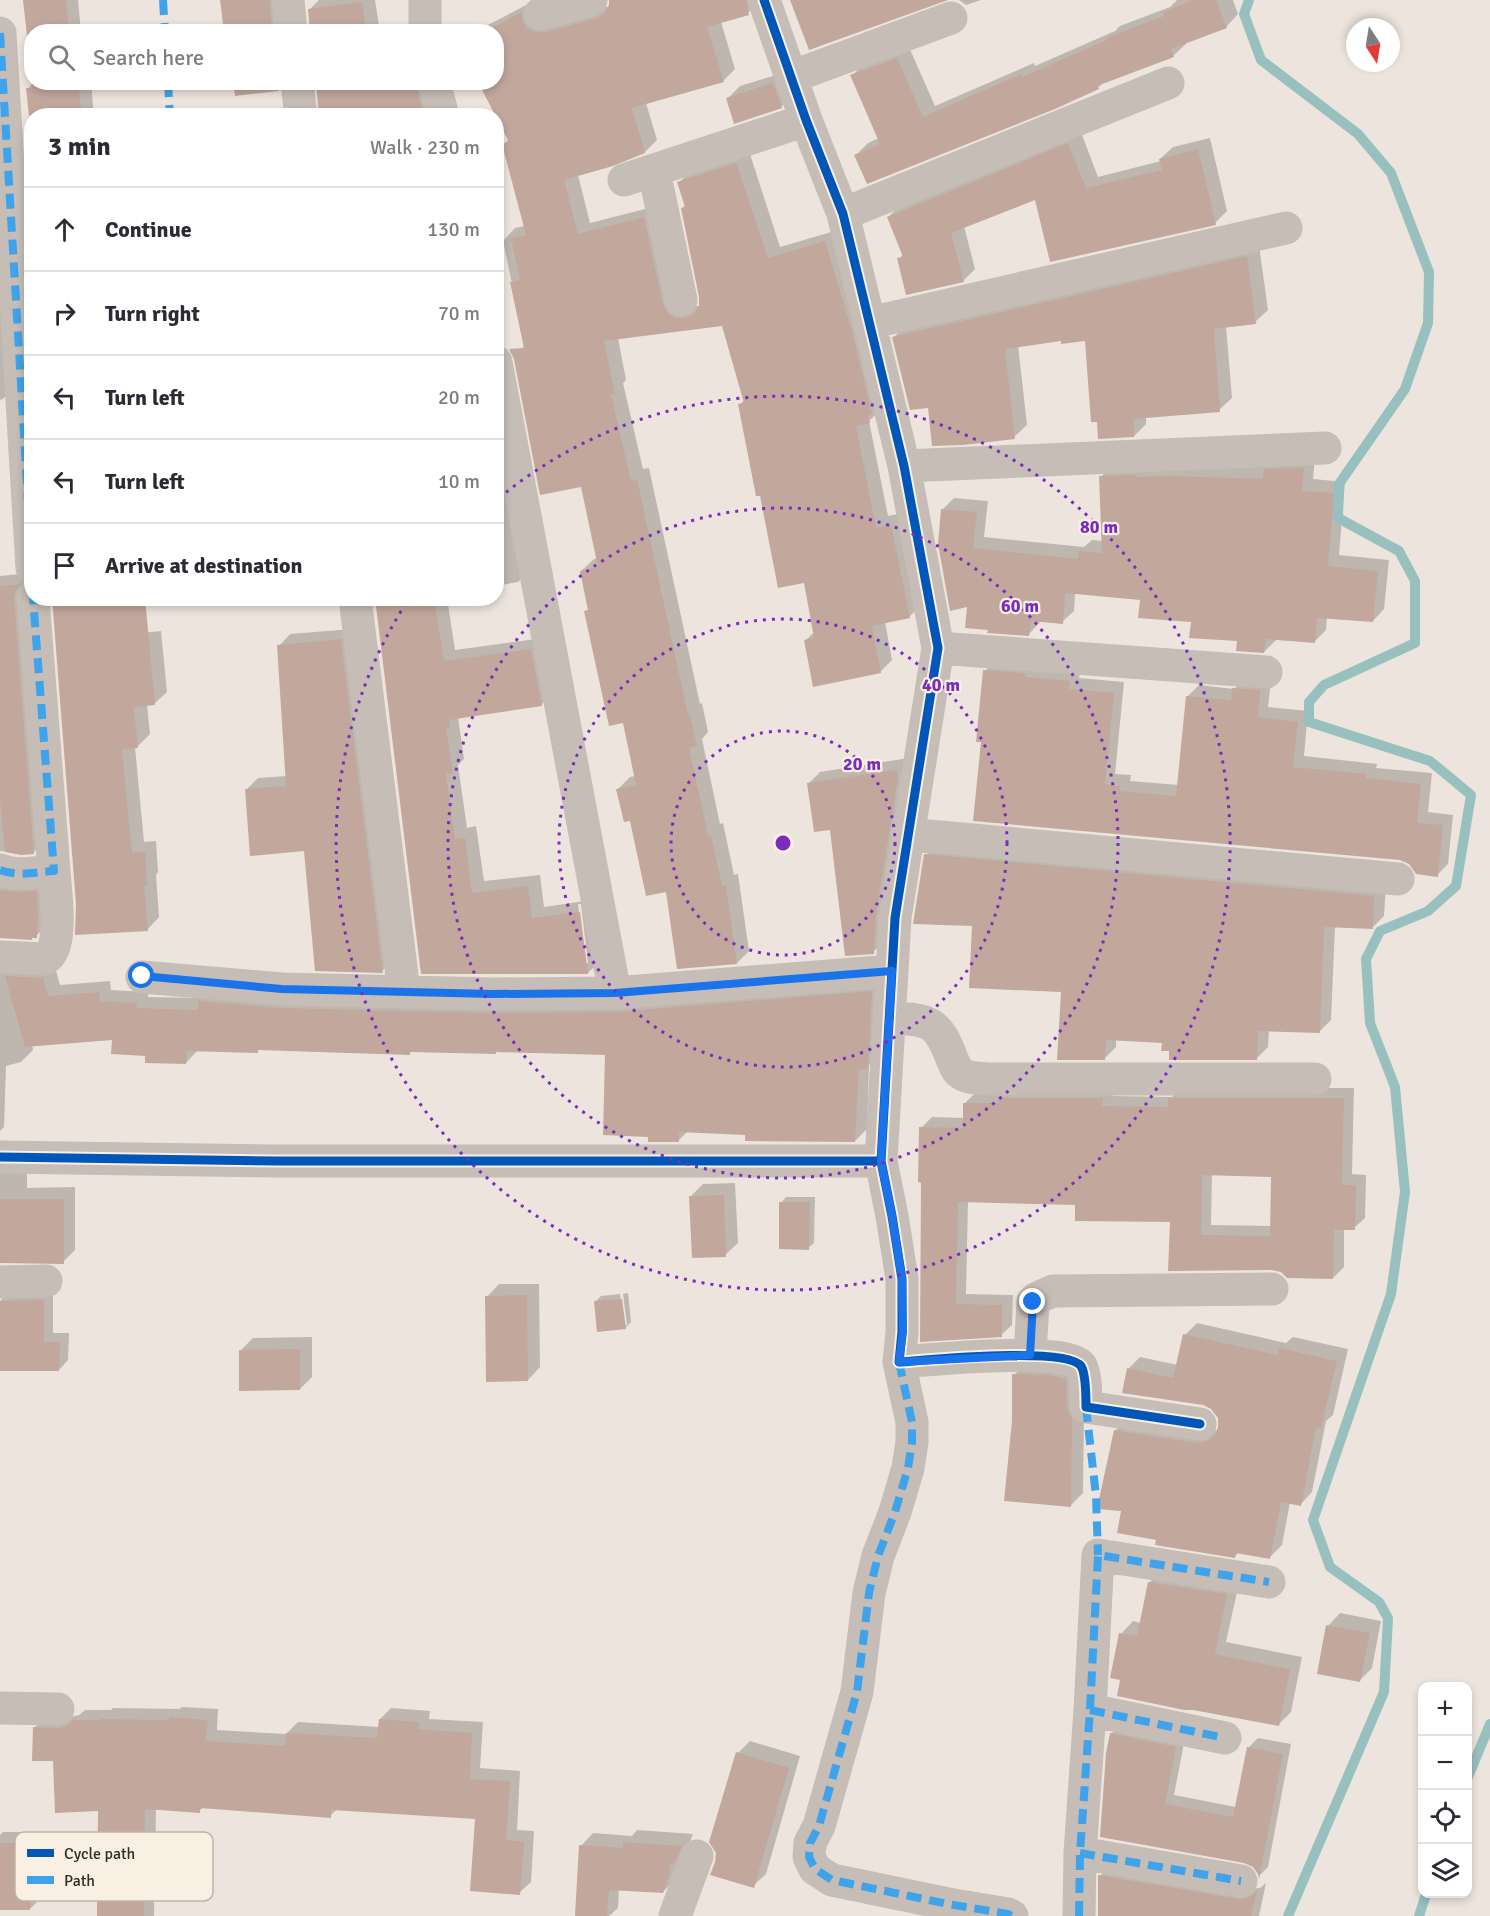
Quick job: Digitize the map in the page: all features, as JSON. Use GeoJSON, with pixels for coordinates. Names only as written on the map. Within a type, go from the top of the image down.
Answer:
{"type":"FeatureCollection","features":[{"type":"Feature","properties":{"kind":"street"},"geometry":{"type":"LineString","coordinates":[[288,0],[290,24]]}},
{"type":"Feature","properties":{"kind":"street"},"geometry":{"type":"LineString","coordinates":[[425,0],[425,24]]}},
{"type":"Feature","properties":{"kind":"street"},"geometry":{"type":"LineString","coordinates":[[540,14],[591,0]]}},
{"type":"Feature","properties":{"kind":"street"},"geometry":{"type":"LineString","coordinates":[[764,0],[806,120],[843,214],[904,466],[938,648],[895,918],[881,1161],[902,1279],[903,1332],[899,1362],[912,1422],[912,1442],[908,1468],[895,1512],[878,1556],[869,1593],[857,1692],[819,1826],[810,1843],[809,1857],[815,1869],[832,1880],[1012,1916]]}},
{"type":"Feature","properties":{"kind":"street"},"geometry":{"type":"LineString","coordinates":[[791,77],[951,18]]}},
{"type":"Feature","properties":{"kind":"street"},"geometry":{"type":"LineString","coordinates":[[0,33],[24,434]]}},
{"type":"Feature","properties":{"kind":"street"},"geometry":{"type":"LineString","coordinates":[[843,214],[1168,83]]}},
{"type":"Feature","properties":{"kind":"street"},"geometry":{"type":"LineString","coordinates":[[298,90],[300,108]]}},
{"type":"Feature","properties":{"kind":"street"},"geometry":{"type":"LineString","coordinates":[[436,90],[441,108]]}},
{"type":"Feature","properties":{"kind":"street"},"geometry":{"type":"LineString","coordinates":[[681,300],[639,176],[806,120]]}},
{"type":"Feature","properties":{"kind":"street"},"geometry":{"type":"LineString","coordinates":[[869,323],[1286,228]]}},
{"type":"Feature","properties":{"kind":"street"},"geometry":{"type":"LineString","coordinates":[[504,404],[615,993]]}},
{"type":"Feature","properties":{"kind":"street"},"geometry":{"type":"LineString","coordinates":[[904,466],[1325,448]]}},
{"type":"Feature","properties":{"kind":"street"},"geometry":{"type":"LineString","coordinates":[[0,957],[44,959],[52,952],[57,936],[34,606]]}},
{"type":"Feature","properties":{"kind":"street"},"geometry":{"type":"LineString","coordinates":[[356,606],[404,992]]}},
{"type":"Feature","properties":{"kind":"street"},"geometry":{"type":"LineString","coordinates":[[938,648],[1266,672]]}},
{"type":"Feature","properties":{"kind":"street"},"geometry":{"type":"LineString","coordinates":[[907,834],[1398,879]]}},
{"type":"Feature","properties":{"kind":"street"},"geometry":{"type":"LineString","coordinates":[[0,870],[12,874],[54,871]]}},
{"type":"Feature","properties":{"kind":"street"},"geometry":{"type":"LineString","coordinates":[[142,976],[282,989],[493,994],[615,993],[892,971]]}},
{"type":"Feature","properties":{"kind":"street"},"geometry":{"type":"LineString","coordinates":[[890,1018],[915,1019],[935,1027],[946,1042],[957,1070],[962,1075],[973,1077],[990,1079],[1315,1078]]}},
{"type":"Feature","properties":{"kind":"street"},"geometry":{"type":"LineString","coordinates":[[0,1156],[276,1161],[881,1161]]}},
{"type":"Feature","properties":{"kind":"street"},"geometry":{"type":"LineString","coordinates":[[0,1282],[46,1281]]}},
{"type":"Feature","properties":{"kind":"street"},"geometry":{"type":"LineString","coordinates":[[1030,1355],[1033,1302],[1053,1291],[1272,1289]]}},
{"type":"Feature","properties":{"kind":"street"},"geometry":{"type":"LineString","coordinates":[[899,1362],[1030,1355],[1061,1358],[1081,1366],[1086,1407],[1200,1424]]}},
{"type":"Feature","properties":{"kind":"street"},"geometry":{"type":"LineString","coordinates":[[1079,1916],[1080,1853],[1098,1555],[1269,1582]]}},
{"type":"Feature","properties":{"kind":"street"},"geometry":{"type":"LineString","coordinates":[[0,1708],[58,1709]]}},
{"type":"Feature","properties":{"kind":"street"},"geometry":{"type":"LineString","coordinates":[[1090,1710],[1225,1738]]}},
{"type":"Feature","properties":{"kind":"street"},"geometry":{"type":"LineString","coordinates":[[1080,1853],[1241,1881]]}},
{"type":"Feature","properties":{"kind":"street"},"geometry":{"type":"LineString","coordinates":[[675,1916],[698,1856]]}},
{"type":"Feature","properties":{"kind":"building"},"geometry":{"type":"Polygon","coordinates":[[[23,0],[66,0],[68,24],[26,24],[23,0]]]}},
{"type":"Feature","properties":{"kind":"building"},"geometry":{"type":"Polygon","coordinates":[[[220,0],[270,0],[272,24],[223,24],[220,0]]]}},
{"type":"Feature","properties":{"kind":"building"},"geometry":{"type":"Polygon","coordinates":[[[609,0],[746,0],[749,15],[707,27],[724,82],[632,108],[645,153],[613,166],[564,180],[578,234],[644,217],[663,304],[667,312],[675,318],[684,318],[694,314],[699,306],[681,208],[685,207],[677,182],[736,163],[768,258],[825,241],[852,331],[872,414],[868,415],[870,423],[856,426],[876,528],[891,525],[910,618],[872,626],[881,673],[813,687],[804,640],[814,638],[804,583],[778,588],[760,496],[756,496],[738,404],[744,403],[722,326],[604,341],[615,394],[611,394],[631,481],[637,479],[688,715],[690,715],[697,746],[689,748],[708,835],[711,835],[722,886],[726,886],[737,964],[677,969],[666,892],[646,896],[630,821],[624,822],[616,789],[636,785],[623,723],[609,726],[584,611],[588,610],[580,571],[598,567],[581,487],[540,495],[514,359],[509,349],[524,348],[510,282],[520,280],[511,238],[526,235],[504,152],[504,143],[509,142],[504,132],[504,108],[491,108],[482,90],[504,90],[504,24],[499,24],[522,12],[522,20],[527,28],[536,32],[545,32],[597,18],[605,13],[609,0]]]}},
{"type":"Feature","properties":{"kind":"building"},"geometry":{"type":"Polygon","coordinates":[[[790,0],[948,0],[809,50],[790,0]]]}},
{"type":"Feature","properties":{"kind":"building"},"geometry":{"type":"Polygon","coordinates":[[[1193,0],[1216,0],[1227,28],[1171,49],[1174,57],[1097,86],[1099,89],[1055,109],[867,184],[854,155],[880,144],[850,75],[897,58],[923,117],[1021,74],[1022,77],[1107,40],[1106,38],[1164,16],[1163,12],[1193,0]]]}},
{"type":"Feature","properties":{"kind":"building"},"geometry":{"type":"Polygon","coordinates":[[[362,2],[365,24],[309,24],[308,9],[362,2]]]}},
{"type":"Feature","properties":{"kind":"building"},"geometry":{"type":"Polygon","coordinates":[[[773,83],[782,108],[734,124],[726,98],[773,83]]]}},
{"type":"Feature","properties":{"kind":"building"},"geometry":{"type":"Polygon","coordinates":[[[26,90],[79,90],[81,108],[28,108],[26,90]]]}},
{"type":"Feature","properties":{"kind":"building"},"geometry":{"type":"Polygon","coordinates":[[[234,90],[279,90],[279,91],[235,96],[234,90]]]}},
{"type":"Feature","properties":{"kind":"building"},"geometry":{"type":"Polygon","coordinates":[[[317,90],[418,90],[421,108],[318,108],[317,90]]]}},
{"type":"Feature","properties":{"kind":"building"},"geometry":{"type":"Polygon","coordinates":[[[1068,143],[1086,188],[1162,170],[1159,159],[1198,149],[1216,225],[1050,262],[1035,200],[951,233],[964,282],[906,295],[897,258],[903,257],[887,217],[1068,143]]]}},
{"type":"Feature","properties":{"kind":"building"},"geometry":{"type":"Polygon","coordinates":[[[1247,256],[1256,324],[1214,329],[1220,412],[1134,419],[1134,437],[1098,439],[1097,422],[1091,422],[1085,341],[1061,344],[1061,341],[1005,349],[1015,439],[932,446],[928,408],[910,410],[892,337],[1247,256]]]}},
{"type":"Feature","properties":{"kind":"building"},"geometry":{"type":"Polygon","coordinates":[[[1304,468],[1302,491],[1334,493],[1328,566],[1378,571],[1373,622],[1317,618],[1315,643],[1266,639],[1264,653],[1236,651],[1237,641],[1189,638],[1191,622],[1138,618],[1140,600],[1065,593],[1063,624],[1031,621],[1029,636],[987,633],[988,630],[965,628],[967,607],[950,611],[938,544],[941,509],[977,512],[973,548],[1078,559],[1079,551],[1102,553],[1099,476],[1263,479],[1264,469],[1304,468]]]}},
{"type":"Feature","properties":{"kind":"building"},"geometry":{"type":"Polygon","coordinates":[[[21,584],[16,590],[14,599],[34,854],[21,855],[5,852],[0,800],[0,586],[21,584]]]}},
{"type":"Feature","properties":{"kind":"building"},"geometry":{"type":"Polygon","coordinates":[[[53,606],[146,606],[155,705],[134,707],[138,748],[122,749],[132,853],[145,852],[147,886],[144,886],[148,931],[75,935],[76,904],[53,606]]]}},
{"type":"Feature","properties":{"kind":"building"},"geometry":{"type":"Polygon","coordinates":[[[376,606],[435,606],[444,661],[531,649],[542,706],[449,720],[450,727],[446,728],[453,773],[446,774],[455,839],[465,838],[472,893],[528,886],[532,918],[580,912],[588,974],[421,974],[376,606]]]}},
{"type":"Feature","properties":{"kind":"building"},"geometry":{"type":"Polygon","coordinates":[[[341,639],[383,973],[315,971],[304,851],[250,856],[245,789],[286,786],[277,645],[341,639]]]}},
{"type":"Feature","properties":{"kind":"building"},"geometry":{"type":"Polygon","coordinates":[[[983,670],[1026,673],[1025,677],[1070,681],[1069,689],[1114,693],[1105,784],[1120,786],[1120,791],[1176,796],[1186,696],[1231,700],[1232,688],[1260,690],[1258,717],[1298,722],[1293,767],[1366,774],[1366,778],[1421,784],[1417,823],[1443,825],[1438,877],[1416,874],[1409,864],[1400,860],[973,821],[981,742],[976,742],[983,670]]]}},
{"type":"Feature","properties":{"kind":"building"},"geometry":{"type":"Polygon","coordinates":[[[897,770],[898,779],[876,915],[874,954],[845,956],[830,830],[814,832],[807,783],[897,770]]]}},
{"type":"Feature","properties":{"kind":"building"},"geometry":{"type":"Polygon","coordinates":[[[924,854],[1374,896],[1373,929],[1324,927],[1320,1033],[1258,1031],[1257,1060],[1169,1060],[1169,1051],[1161,1051],[1162,1043],[1106,1040],[1105,1060],[1057,1060],[1061,992],[969,988],[972,926],[913,924],[924,854]]]}},
{"type":"Feature","properties":{"kind":"building"},"geometry":{"type":"Polygon","coordinates":[[[0,890],[37,891],[37,938],[32,938],[32,940],[0,938],[0,890]]]}},
{"type":"Feature","properties":{"kind":"building"},"geometry":{"type":"Polygon","coordinates":[[[5,976],[43,978],[48,996],[99,992],[100,1001],[137,1003],[136,1008],[198,1010],[198,1001],[281,1008],[493,1013],[615,1012],[872,991],[868,1069],[859,1070],[859,1064],[855,1142],[745,1141],[745,1135],[679,1132],[679,1142],[648,1142],[648,1137],[603,1135],[605,1055],[496,1052],[496,1054],[410,1052],[410,1055],[258,1050],[258,1053],[187,1051],[186,1064],[145,1063],[145,1056],[111,1054],[112,1040],[25,1047],[5,976]]]}},
{"type":"Feature","properties":{"kind":"building"},"geometry":{"type":"Polygon","coordinates":[[[998,1098],[1103,1098],[1102,1106],[1168,1107],[1168,1098],[1344,1098],[1342,1185],[1356,1185],[1355,1230],[1334,1230],[1333,1279],[1287,1278],[1281,1272],[1272,1270],[1168,1271],[1170,1222],[1075,1221],[1075,1205],[958,1202],[956,1304],[1002,1305],[1002,1337],[920,1342],[919,1127],[963,1128],[963,1103],[998,1103],[998,1098]],[[1202,1175],[1201,1235],[1270,1236],[1271,1177],[1202,1175]]]}},
{"type":"Feature","properties":{"kind":"building"},"geometry":{"type":"Polygon","coordinates":[[[724,1195],[726,1257],[692,1258],[689,1196],[724,1195]]]}},
{"type":"Feature","properties":{"kind":"building"},"geometry":{"type":"Polygon","coordinates":[[[0,1199],[64,1199],[64,1264],[0,1263],[0,1199]]]}},
{"type":"Feature","properties":{"kind":"building"},"geometry":{"type":"Polygon","coordinates":[[[779,1202],[810,1202],[809,1250],[779,1249],[779,1202]]]}},
{"type":"Feature","properties":{"kind":"building"},"geometry":{"type":"Polygon","coordinates":[[[527,1295],[528,1381],[486,1382],[485,1296],[527,1295]]]}},
{"type":"Feature","properties":{"kind":"building"},"geometry":{"type":"Polygon","coordinates":[[[622,1299],[626,1329],[597,1332],[594,1301],[622,1299]]]}},
{"type":"Feature","properties":{"kind":"building"},"geometry":{"type":"Polygon","coordinates":[[[44,1300],[44,1342],[60,1342],[59,1371],[0,1371],[0,1301],[44,1300]]]}},
{"type":"Feature","properties":{"kind":"building"},"geometry":{"type":"Polygon","coordinates":[[[1183,1334],[1278,1355],[1279,1348],[1337,1361],[1321,1429],[1316,1428],[1301,1506],[1281,1502],[1270,1559],[1236,1553],[1235,1558],[1155,1545],[1156,1540],[1117,1533],[1121,1511],[1097,1509],[1114,1430],[1197,1443],[1207,1441],[1215,1435],[1218,1418],[1211,1409],[1203,1405],[1122,1393],[1127,1368],[1173,1378],[1183,1334]]]}},
{"type":"Feature","properties":{"kind":"building"},"geometry":{"type":"Polygon","coordinates":[[[300,1349],[300,1390],[239,1391],[239,1350],[300,1349]]]}},
{"type":"Feature","properties":{"kind":"building"},"geometry":{"type":"Polygon","coordinates":[[[1012,1374],[1048,1375],[1066,1379],[1067,1408],[1072,1419],[1071,1507],[1004,1501],[1012,1421],[1012,1374]]]}},
{"type":"Feature","properties":{"kind":"building"},"geometry":{"type":"Polygon","coordinates":[[[1148,1582],[1227,1594],[1215,1654],[1290,1669],[1279,1726],[1117,1696],[1120,1680],[1110,1678],[1119,1633],[1137,1636],[1148,1582]]]}},
{"type":"Feature","properties":{"kind":"building"},"geometry":{"type":"Polygon","coordinates":[[[1326,1625],[1370,1633],[1360,1682],[1317,1674],[1326,1625]]]}},
{"type":"Feature","properties":{"kind":"building"},"geometry":{"type":"Polygon","coordinates":[[[169,1717],[208,1720],[206,1741],[285,1746],[286,1733],[377,1738],[379,1719],[419,1722],[418,1729],[472,1733],[470,1779],[510,1781],[506,1840],[524,1842],[520,1895],[470,1891],[475,1819],[331,1810],[331,1818],[200,1808],[200,1813],[145,1809],[145,1832],[98,1832],[98,1811],[55,1813],[53,1761],[32,1761],[33,1727],[58,1728],[67,1726],[73,1720],[169,1720],[169,1717]]]}},
{"type":"Feature","properties":{"kind":"building"},"geometry":{"type":"Polygon","coordinates":[[[1110,1733],[1176,1747],[1165,1804],[1233,1817],[1247,1747],[1283,1754],[1259,1879],[1253,1867],[1244,1863],[1100,1837],[1106,1753],[1110,1733]]]}},
{"type":"Feature","properties":{"kind":"building"},"geometry":{"type":"Polygon","coordinates":[[[736,1752],[789,1768],[754,1888],[710,1875],[716,1853],[709,1842],[736,1752]]]}},
{"type":"Feature","properties":{"kind":"building"},"geometry":{"type":"Polygon","coordinates":[[[623,1842],[682,1846],[674,1864],[670,1863],[669,1877],[663,1893],[609,1890],[607,1916],[575,1916],[579,1845],[623,1848],[623,1842]]]}},
{"type":"Feature","properties":{"kind":"building"},"geometry":{"type":"Polygon","coordinates":[[[0,1843],[15,1843],[15,1901],[30,1901],[30,1910],[0,1910],[0,1843]]]}},
{"type":"Feature","properties":{"kind":"building"},"geometry":{"type":"Polygon","coordinates":[[[1098,1875],[1238,1899],[1248,1898],[1257,1891],[1251,1916],[1098,1916],[1098,1875]]]}},
{"type":"Feature","properties":{"kind":"building"},"geometry":{"type":"Polygon","coordinates":[[[97,1901],[144,1901],[144,1916],[97,1916],[97,1901]]]}},
{"type":"Feature","properties":{"kind":"waterway"},"geometry":{"type":"LineString","coordinates":[[1249,0],[1244,14],[1261,60],[1358,134],[1391,173],[1429,272],[1428,323],[1405,389],[1339,484],[1338,518],[1399,551],[1415,581],[1415,643],[1324,685],[1309,702],[1309,722],[1430,761],[1471,795],[1456,886],[1428,911],[1380,931],[1366,959],[1370,1023],[1395,1087],[1405,1192],[1391,1294],[1313,1520],[1330,1567],[1379,1602],[1388,1618],[1384,1692],[1288,1916]]}},
{"type":"Feature","properties":{"kind":"waterway"},"geometry":{"type":"LineString","coordinates":[[1472,1767],[1490,1724]]}},
{"type":"Feature","properties":{"kind":"waterway"},"geometry":{"type":"LineString","coordinates":[[1419,1916],[1425,1898]]}},
{"type":"Feature","properties":{"kind":"marked path"},"geometry":{"type":"LineString","coordinates":[[163,0],[164,24]]}},
{"type":"Feature","properties":{"kind":"marked path"},"geometry":{"type":"LineString","coordinates":[[0,33],[24,434]]}},
{"type":"Feature","properties":{"kind":"marked path"},"geometry":{"type":"LineString","coordinates":[[168,90],[170,108]]}},
{"type":"Feature","properties":{"kind":"marked path"},"geometry":{"type":"LineString","coordinates":[[0,870],[20,874],[54,871],[34,606]]}},
{"type":"Feature","properties":{"kind":"marked path"},"geometry":{"type":"LineString","coordinates":[[899,1362],[912,1422],[908,1468],[895,1512],[878,1556],[869,1593],[857,1692],[819,1826],[810,1843],[809,1857],[815,1869],[832,1880],[1012,1916]]}},
{"type":"Feature","properties":{"kind":"marked path"},"geometry":{"type":"LineString","coordinates":[[1086,1407],[1096,1496],[1098,1555]]}},
{"type":"Feature","properties":{"kind":"marked path"},"geometry":{"type":"LineString","coordinates":[[1079,1916],[1080,1853],[1098,1555],[1269,1582]]}},
{"type":"Feature","properties":{"kind":"marked path"},"geometry":{"type":"LineString","coordinates":[[1090,1710],[1225,1738]]}},
{"type":"Feature","properties":{"kind":"marked path"},"geometry":{"type":"LineString","coordinates":[[1080,1853],[1241,1881]]}},
{"type":"Feature","properties":{"kind":"cycle path"},"geometry":{"type":"LineString","coordinates":[[764,0],[806,120],[843,214],[904,466],[938,648],[895,918],[881,1161],[902,1279],[902,1332],[899,1362],[1024,1355],[1070,1360],[1081,1366],[1083,1370],[1086,1407],[1200,1424]]}},
{"type":"Feature","properties":{"kind":"cycle path"},"geometry":{"type":"LineString","coordinates":[[0,1157],[276,1161],[881,1161]]}},
{"type":"Feature","properties":{"kind":"route"},"geometry":{"type":"LineString","coordinates":[[142,976],[335,992],[493,994],[615,993],[878,970],[892,971],[881,1161],[902,1279],[903,1332],[899,1362],[1030,1355],[1033,1302]]}}]}
